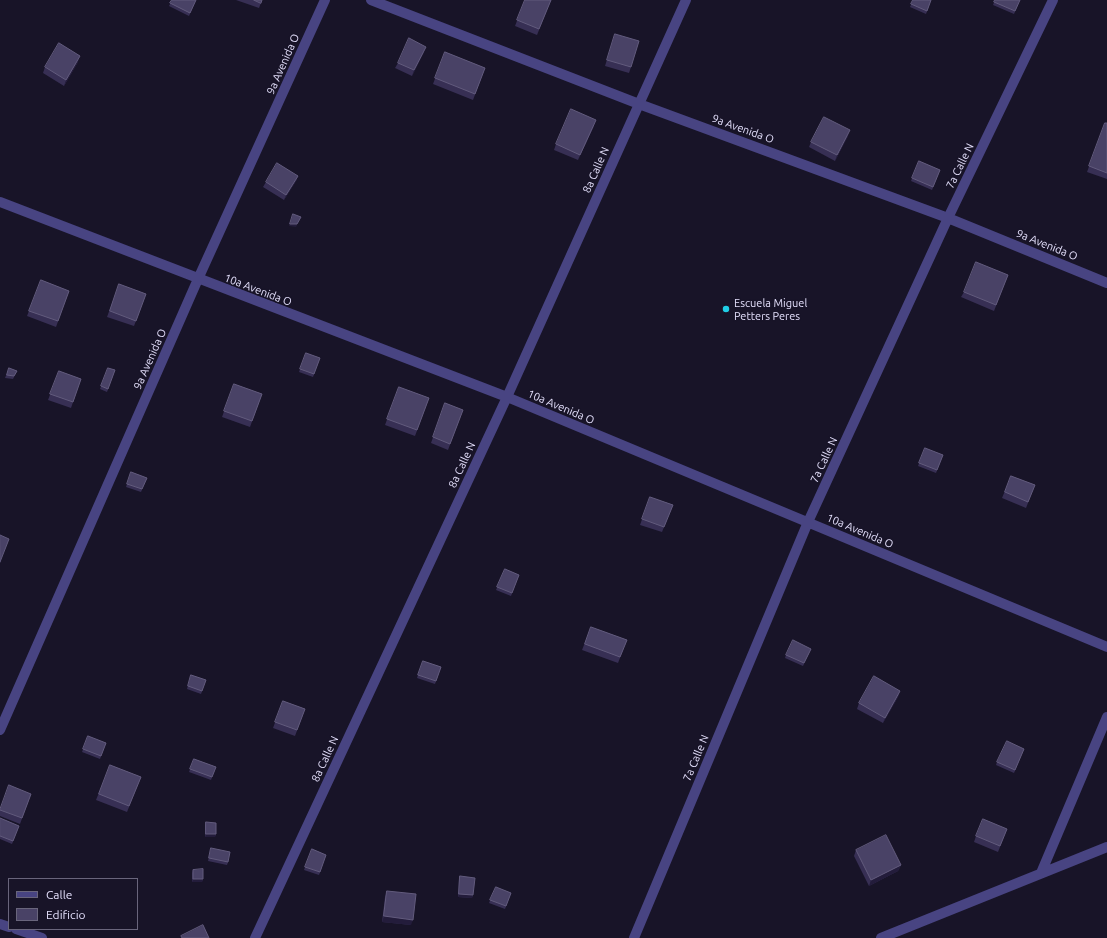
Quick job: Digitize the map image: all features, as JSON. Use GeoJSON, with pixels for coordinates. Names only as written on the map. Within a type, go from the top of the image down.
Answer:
{"type":"FeatureCollection","features":[{"type":"Feature","properties":{"kind":"street","name":"9a Avenida O"},"geometry":{"type":"LineString","coordinates":[[0,730],[198,279],[325,0]]}},
{"type":"Feature","properties":{"kind":"street","name":"9a Avenida O"},"geometry":{"type":"LineString","coordinates":[[371,0],[639,104],[948,218],[1107,283]]}},
{"type":"Feature","properties":{"kind":"street","name":"8a Calle N"},"geometry":{"type":"LineString","coordinates":[[255,938],[507,398],[686,0]]}},
{"type":"Feature","properties":{"kind":"street","name":"7a Calle N"},"geometry":{"type":"LineString","coordinates":[[634,938],[808,522],[948,218],[1053,0]]}},
{"type":"Feature","properties":{"kind":"street","name":"10a Avenida O"},"geometry":{"type":"LineString","coordinates":[[0,202],[507,398],[1107,647]]}},
{"type":"Feature","properties":{"kind":"street"},"geometry":{"type":"LineString","coordinates":[[1041,873],[1107,717]]}},
{"type":"Feature","properties":{"kind":"street"},"geometry":{"type":"LineString","coordinates":[[880,938],[1107,847]]}},
{"type":"Feature","properties":{"kind":"street"},"geometry":{"type":"LineString","coordinates":[[19,930],[42,938]]}},
{"type":"Feature","properties":{"kind":"building"},"geometry":{"type":"Polygon","coordinates":[[[172,0],[196,0],[190,13],[170,3],[172,0]]]}},
{"type":"Feature","properties":{"kind":"building"},"geometry":{"type":"Polygon","coordinates":[[[254,0],[262,0],[261,3],[254,0]]]}},
{"type":"Feature","properties":{"kind":"building"},"geometry":{"type":"Polygon","coordinates":[[[525,0],[551,0],[539,29],[517,20],[525,0]]]}},
{"type":"Feature","properties":{"kind":"building"},"geometry":{"type":"Polygon","coordinates":[[[913,0],[931,0],[927,11],[911,4],[913,0]]]}},
{"type":"Feature","properties":{"kind":"building"},"geometry":{"type":"Polygon","coordinates":[[[995,0],[1020,0],[1015,11],[994,2],[995,0]]]}},
{"type":"Feature","properties":{"kind":"building"},"geometry":{"type":"Polygon","coordinates":[[[615,34],[639,41],[631,67],[607,60],[615,34]]]}},
{"type":"Feature","properties":{"kind":"building"},"geometry":{"type":"Polygon","coordinates":[[[409,38],[426,47],[414,70],[398,63],[409,38]]]}},
{"type":"Feature","properties":{"kind":"building"},"geometry":{"type":"Polygon","coordinates":[[[59,43],[80,56],[66,80],[45,67],[59,43]]]}},
{"type":"Feature","properties":{"kind":"building"},"geometry":{"type":"Polygon","coordinates":[[[445,52],[485,68],[475,94],[435,78],[445,52]]]}},
{"type":"Feature","properties":{"kind":"building"},"geometry":{"type":"Polygon","coordinates":[[[571,109],[596,120],[580,155],[556,144],[571,109]]]}},
{"type":"Feature","properties":{"kind":"building"},"geometry":{"type":"Polygon","coordinates":[[[824,117],[850,130],[837,155],[811,142],[824,117]]]}},
{"type":"Feature","properties":{"kind":"building"},"geometry":{"type":"Polygon","coordinates":[[[1105,123],[1107,123],[1107,173],[1089,166],[1105,123]]]}},
{"type":"Feature","properties":{"kind":"building"},"geometry":{"type":"Polygon","coordinates":[[[919,161],[940,170],[933,187],[912,178],[919,161]]]}},
{"type":"Feature","properties":{"kind":"building"},"geometry":{"type":"Polygon","coordinates":[[[277,163],[298,176],[286,195],[266,182],[277,163]]]}},
{"type":"Feature","properties":{"kind":"building"},"geometry":{"type":"Polygon","coordinates":[[[293,214],[301,217],[297,224],[290,224],[293,214]]]}},
{"type":"Feature","properties":{"kind":"building"},"geometry":{"type":"Polygon","coordinates":[[[976,262],[1008,275],[996,305],[964,292],[976,262]]]}},
{"type":"Feature","properties":{"kind":"building"},"geometry":{"type":"Polygon","coordinates":[[[41,280],[69,291],[58,321],[29,311],[41,280]]]}},
{"type":"Feature","properties":{"kind":"building"},"geometry":{"type":"Polygon","coordinates":[[[119,284],[146,294],[136,321],[110,311],[119,284]]]}},
{"type":"Feature","properties":{"kind":"building"},"geometry":{"type":"Polygon","coordinates":[[[306,353],[320,358],[314,374],[300,369],[306,353]]]}},
{"type":"Feature","properties":{"kind":"building"},"geometry":{"type":"Polygon","coordinates":[[[9,368],[17,371],[14,376],[7,375],[9,368]]]}},
{"type":"Feature","properties":{"kind":"building"},"geometry":{"type":"Polygon","coordinates":[[[108,368],[115,370],[108,389],[101,386],[108,368]]]}},
{"type":"Feature","properties":{"kind":"building"},"geometry":{"type":"Polygon","coordinates":[[[59,371],[81,379],[73,402],[50,394],[59,371]]]}},
{"type":"Feature","properties":{"kind":"building"},"geometry":{"type":"Polygon","coordinates":[[[234,384],[262,394],[252,421],[224,411],[234,384]]]}},
{"type":"Feature","properties":{"kind":"building"},"geometry":{"type":"Polygon","coordinates":[[[399,387],[429,398],[417,430],[387,419],[399,387]]]}},
{"type":"Feature","properties":{"kind":"building"},"geometry":{"type":"Polygon","coordinates":[[[445,403],[463,410],[450,444],[433,437],[445,403]]]}},
{"type":"Feature","properties":{"kind":"building"},"geometry":{"type":"Polygon","coordinates":[[[925,448],[943,455],[937,470],[919,463],[925,448]]]}},
{"type":"Feature","properties":{"kind":"building"},"geometry":{"type":"Polygon","coordinates":[[[131,472],[147,478],[142,489],[127,484],[131,472]]]}},
{"type":"Feature","properties":{"kind":"building"},"geometry":{"type":"Polygon","coordinates":[[[1011,476],[1035,485],[1028,502],[1005,492],[1011,476]]]}},
{"type":"Feature","properties":{"kind":"building"},"geometry":{"type":"Polygon","coordinates":[[[650,497],[673,505],[664,527],[642,519],[650,497]]]}},
{"type":"Feature","properties":{"kind":"building"},"geometry":{"type":"Polygon","coordinates":[[[0,535],[9,539],[0,562],[0,535]]]}},
{"type":"Feature","properties":{"kind":"building"},"geometry":{"type":"Polygon","coordinates":[[[505,569],[519,575],[512,593],[497,587],[505,569]]]}},
{"type":"Feature","properties":{"kind":"building"},"geometry":{"type":"Polygon","coordinates":[[[591,627],[627,640],[620,657],[585,644],[591,627]]]}},
{"type":"Feature","properties":{"kind":"building"},"geometry":{"type":"Polygon","coordinates":[[[793,640],[811,649],[804,663],[786,655],[793,640]]]}},
{"type":"Feature","properties":{"kind":"building"},"geometry":{"type":"Polygon","coordinates":[[[423,661],[441,667],[436,681],[418,675],[423,661]]]}},
{"type":"Feature","properties":{"kind":"building"},"geometry":{"type":"Polygon","coordinates":[[[191,675],[206,680],[202,691],[188,686],[191,675]]]}},
{"type":"Feature","properties":{"kind":"building"},"geometry":{"type":"Polygon","coordinates":[[[874,676],[900,691],[885,718],[859,703],[874,676]]]}},
{"type":"Feature","properties":{"kind":"building"},"geometry":{"type":"Polygon","coordinates":[[[283,701],[305,709],[297,730],[275,722],[283,701]]]}},
{"type":"Feature","properties":{"kind":"building"},"geometry":{"type":"Polygon","coordinates":[[[88,736],[106,743],[101,756],[83,749],[88,736]]]}},
{"type":"Feature","properties":{"kind":"building"},"geometry":{"type":"Polygon","coordinates":[[[1007,741],[1024,749],[1015,770],[997,762],[1007,741]]]}},
{"type":"Feature","properties":{"kind":"building"},"geometry":{"type":"Polygon","coordinates":[[[194,759],[216,767],[212,777],[190,769],[194,759]]]}},
{"type":"Feature","properties":{"kind":"building"},"geometry":{"type":"Polygon","coordinates":[[[110,765],[141,777],[129,806],[99,794],[110,765]]]}},
{"type":"Feature","properties":{"kind":"building"},"geometry":{"type":"Polygon","coordinates":[[[9,785],[31,794],[22,818],[0,810],[9,785]]]}},
{"type":"Feature","properties":{"kind":"building"},"geometry":{"type":"Polygon","coordinates":[[[0,818],[19,826],[13,841],[0,836],[0,818]]]}},
{"type":"Feature","properties":{"kind":"building"},"geometry":{"type":"Polygon","coordinates":[[[983,819],[1007,829],[1000,846],[976,836],[983,819]]]}},
{"type":"Feature","properties":{"kind":"building"},"geometry":{"type":"Polygon","coordinates":[[[206,822],[216,823],[216,834],[206,834],[206,822]]]}},
{"type":"Feature","properties":{"kind":"building"},"geometry":{"type":"Polygon","coordinates":[[[886,835],[901,865],[871,880],[856,850],[886,835]]]}},
{"type":"Feature","properties":{"kind":"building"},"geometry":{"type":"Polygon","coordinates":[[[211,848],[230,852],[228,862],[209,858],[211,848]]]}},
{"type":"Feature","properties":{"kind":"building"},"geometry":{"type":"Polygon","coordinates":[[[312,849],[326,855],[320,872],[305,867],[312,849]]]}},
{"type":"Feature","properties":{"kind":"building"},"geometry":{"type":"Polygon","coordinates":[[[203,869],[203,879],[193,879],[193,870],[203,869]]]}},
{"type":"Feature","properties":{"kind":"building"},"geometry":{"type":"Polygon","coordinates":[[[460,876],[475,878],[473,895],[459,894],[460,876]]]}},
{"type":"Feature","properties":{"kind":"building"},"geometry":{"type":"Polygon","coordinates":[[[496,887],[511,893],[506,906],[490,900],[496,887]]]}},
{"type":"Feature","properties":{"kind":"building"},"geometry":{"type":"Polygon","coordinates":[[[387,891],[416,894],[413,920],[384,916],[387,891]]]}},
{"type":"Feature","properties":{"kind":"building"},"geometry":{"type":"Polygon","coordinates":[[[203,925],[209,938],[182,938],[181,936],[203,925]]]}},
{"type":"Feature","properties":{"kind":"place","name":"Escuela Miguel Petters Peres"},"geometry":{"type":"Point","coordinates":[726,309]}}]}
